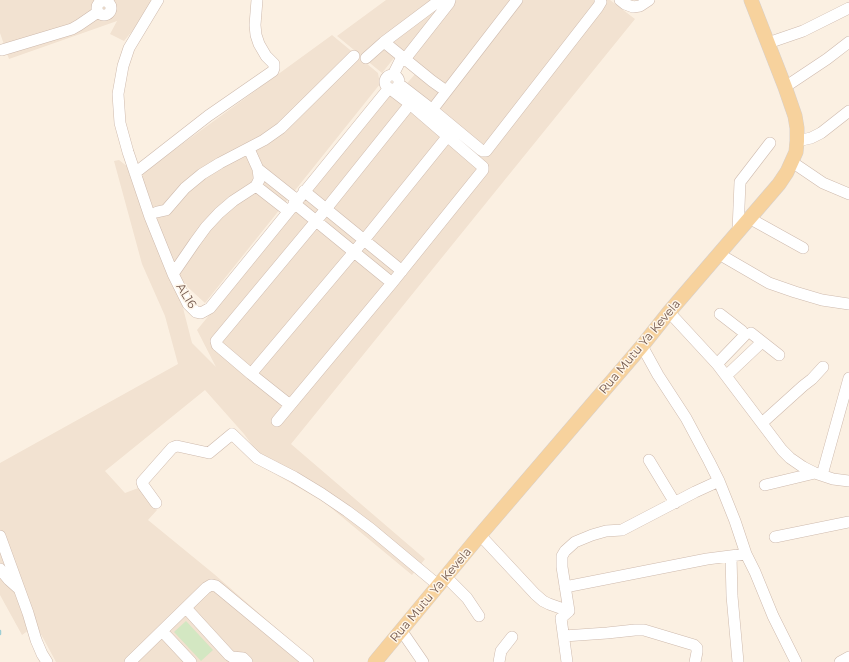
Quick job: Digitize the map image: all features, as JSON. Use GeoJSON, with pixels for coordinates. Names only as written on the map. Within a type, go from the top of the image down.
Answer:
{"type":"FeatureCollection","features":[{"type":"Feature","properties":{"kind":"main road","name":"Rua Mutu Ya Kevela"},"geometry":{"type":"LineString","coordinates":[[375,662],[480,535],[779,184],[787,172],[796,152],[797,128],[795,116],[751,0]]}},
{"type":"Feature","properties":{"kind":"street"},"geometry":{"type":"LineString","coordinates":[[2,50],[79,25],[105,1],[109,3],[111,7],[110,12],[119,0]]}},
{"type":"Feature","properties":{"kind":"street","name":"AL16"},"geometry":{"type":"LineString","coordinates":[[158,0],[129,48],[123,66],[118,94],[120,124],[150,217],[173,274],[188,304],[196,312],[201,313],[210,308],[395,82],[406,59],[449,4],[450,0]]}},
{"type":"Feature","properties":{"kind":"street"},"geometry":{"type":"LineString","coordinates":[[135,173],[208,116],[273,71],[274,64],[266,56],[256,35],[255,25],[257,0]]}},
{"type":"Feature","properties":{"kind":"street"},"geometry":{"type":"LineString","coordinates":[[366,58],[384,42],[440,0]]}},
{"type":"Feature","properties":{"kind":"street"},"geometry":{"type":"LineString","coordinates":[[432,110],[517,0]]}},
{"type":"Feature","properties":{"kind":"street"},"geometry":{"type":"LineString","coordinates":[[395,82],[481,150],[486,151],[598,7],[601,2],[600,0]]}},
{"type":"Feature","properties":{"kind":"street"},"geometry":{"type":"LineString","coordinates":[[620,0],[633,7],[640,6],[649,0]]}},
{"type":"Feature","properties":{"kind":"street"},"geometry":{"type":"LineString","coordinates":[[768,44],[803,31],[849,8]]}},
{"type":"Feature","properties":{"kind":"street"},"geometry":{"type":"LineString","coordinates":[[384,42],[446,91]]}},
{"type":"Feature","properties":{"kind":"street"},"geometry":{"type":"LineString","coordinates":[[785,87],[827,59],[849,42]]}},
{"type":"Feature","properties":{"kind":"street"},"geometry":{"type":"LineString","coordinates":[[157,212],[166,210],[185,188],[202,174],[220,163],[249,149],[281,128],[354,56]]}},
{"type":"Feature","properties":{"kind":"street"},"geometry":{"type":"LineString","coordinates":[[277,421],[402,271],[483,170],[483,167],[410,104],[395,82]]}},
{"type":"Feature","properties":{"kind":"street"},"geometry":{"type":"LineString","coordinates":[[290,405],[217,345],[216,340],[326,209],[410,104]]}},
{"type":"Feature","properties":{"kind":"street"},"geometry":{"type":"LineString","coordinates":[[797,141],[811,138],[849,111]]}},
{"type":"Feature","properties":{"kind":"street"},"geometry":{"type":"LineString","coordinates":[[251,374],[364,240],[447,137]]}},
{"type":"Feature","properties":{"kind":"street"},"geometry":{"type":"LineString","coordinates":[[738,231],[740,182],[770,143]]}},
{"type":"Feature","properties":{"kind":"street"},"geometry":{"type":"LineString","coordinates":[[173,274],[194,242],[206,227],[233,201],[256,186],[259,180],[258,168],[249,149]]}},
{"type":"Feature","properties":{"kind":"street"},"geometry":{"type":"LineString","coordinates":[[792,162],[823,183],[849,194]]}},
{"type":"Feature","properties":{"kind":"street"},"geometry":{"type":"LineString","coordinates":[[258,168],[316,221],[392,283]]}},
{"type":"Feature","properties":{"kind":"street"},"geometry":{"type":"LineString","coordinates":[[256,186],[296,202],[326,209],[402,271]]}},
{"type":"Feature","properties":{"kind":"street"},"geometry":{"type":"LineString","coordinates":[[749,218],[803,248]]}},
{"type":"Feature","properties":{"kind":"street"},"geometry":{"type":"LineString","coordinates":[[719,254],[769,283],[822,300],[849,304]]}},
{"type":"Feature","properties":{"kind":"street"},"geometry":{"type":"LineString","coordinates":[[669,312],[718,364],[782,450],[790,458],[803,467],[819,474],[833,479],[849,481]]}},
{"type":"Feature","properties":{"kind":"street"},"geometry":{"type":"LineString","coordinates":[[718,364],[744,336],[742,331],[720,314]]}},
{"type":"Feature","properties":{"kind":"street"},"geometry":{"type":"LineString","coordinates":[[750,333],[766,342],[779,354]]}},
{"type":"Feature","properties":{"kind":"street"},"geometry":{"type":"LineString","coordinates":[[726,376],[766,342]]}},
{"type":"Feature","properties":{"kind":"street"},"geometry":{"type":"LineString","coordinates":[[642,346],[658,375],[686,418],[709,460],[736,520],[746,554],[773,616],[796,662]]}},
{"type":"Feature","properties":{"kind":"street"},"geometry":{"type":"LineString","coordinates":[[762,423],[812,379],[823,367]]}},
{"type":"Feature","properties":{"kind":"street"},"geometry":{"type":"LineString","coordinates":[[819,474],[849,378]]}},
{"type":"Feature","properties":{"kind":"street"},"geometry":{"type":"LineString","coordinates":[[156,503],[142,482],[172,448],[177,446],[209,453],[232,434],[257,458],[294,477],[322,494],[467,598],[479,616]]}},
{"type":"Feature","properties":{"kind":"street"},"geometry":{"type":"LineString","coordinates":[[649,460],[675,503]]}},
{"type":"Feature","properties":{"kind":"street"},"geometry":{"type":"LineString","coordinates":[[765,484],[819,474]]}},
{"type":"Feature","properties":{"kind":"street"},"geometry":{"type":"LineString","coordinates":[[569,611],[562,573],[562,556],[565,551],[575,542],[592,534],[622,530],[719,481]]}},
{"type":"Feature","properties":{"kind":"street"},"geometry":{"type":"LineString","coordinates":[[775,537],[849,522]]}},
{"type":"Feature","properties":{"kind":"street"},"geometry":{"type":"LineString","coordinates":[[480,535],[543,601],[569,611]]}},
{"type":"Feature","properties":{"kind":"street"},"geometry":{"type":"LineString","coordinates":[[0,536],[28,613],[36,640],[47,662]]}},
{"type":"Feature","properties":{"kind":"street"},"geometry":{"type":"LineString","coordinates":[[565,587],[707,559],[746,554]]}},
{"type":"Feature","properties":{"kind":"street"},"geometry":{"type":"LineString","coordinates":[[731,556],[732,596],[738,662]]}},
{"type":"Feature","properties":{"kind":"street"},"geometry":{"type":"LineString","coordinates":[[0,569],[20,590]]}},
{"type":"Feature","properties":{"kind":"street"},"geometry":{"type":"LineString","coordinates":[[136,660],[162,630],[206,588],[216,586],[308,662]]}},
{"type":"Feature","properties":{"kind":"street"},"geometry":{"type":"LineString","coordinates":[[186,608],[229,655],[232,657],[243,658],[247,662]]}},
{"type":"Feature","properties":{"kind":"street"},"geometry":{"type":"LineString","coordinates":[[568,662],[561,618],[569,611]]}},
{"type":"Feature","properties":{"kind":"street"},"geometry":{"type":"LineString","coordinates":[[162,630],[191,662]]}},
{"type":"Feature","properties":{"kind":"street"},"geometry":{"type":"LineString","coordinates":[[401,630],[423,662]]}},
{"type":"Feature","properties":{"kind":"street"},"geometry":{"type":"LineString","coordinates":[[564,636],[644,630],[694,645],[697,648],[695,662]]}},
{"type":"Feature","properties":{"kind":"street"},"geometry":{"type":"LineString","coordinates":[[499,662],[501,651],[512,637]]}},
{"type":"Feature","properties":{"kind":"street"},"geometry":{"type":"LineString","coordinates":[[840,662],[849,657]]}},
{"type":"Feature","properties":{"kind":"shaded area"},"geometry":{"type":"Polygon","coordinates":[[[0,0],[153,0],[143,18],[124,41],[110,34],[117,21],[9,59],[0,33],[0,0]]]}},
{"type":"Feature","properties":{"kind":"shaded area"},"geometry":{"type":"Polygon","coordinates":[[[386,0],[610,0],[635,19],[291,444],[425,559],[412,575],[324,502],[268,470],[244,434],[205,390],[105,471],[125,493],[141,487],[157,510],[148,520],[214,574],[315,662],[56,662],[36,625],[22,635],[0,595],[0,463],[178,364],[165,316],[142,264],[114,161],[119,160],[128,167],[182,304],[192,343],[216,367],[197,330],[392,92],[402,89],[416,73],[394,58],[382,73],[337,36],[386,0]]]}},
{"type":"Feature","properties":{"kind":"shaded area"},"geometry":{"type":"Polygon","coordinates":[[[332,35],[378,73],[380,84],[205,303],[181,281],[141,174],[332,35]]]}},
{"type":"Feature","properties":{"kind":"green space"},"geometry":{"type":"Polygon","coordinates":[[[186,621],[213,650],[201,661],[174,632],[186,621]]]}}]}
